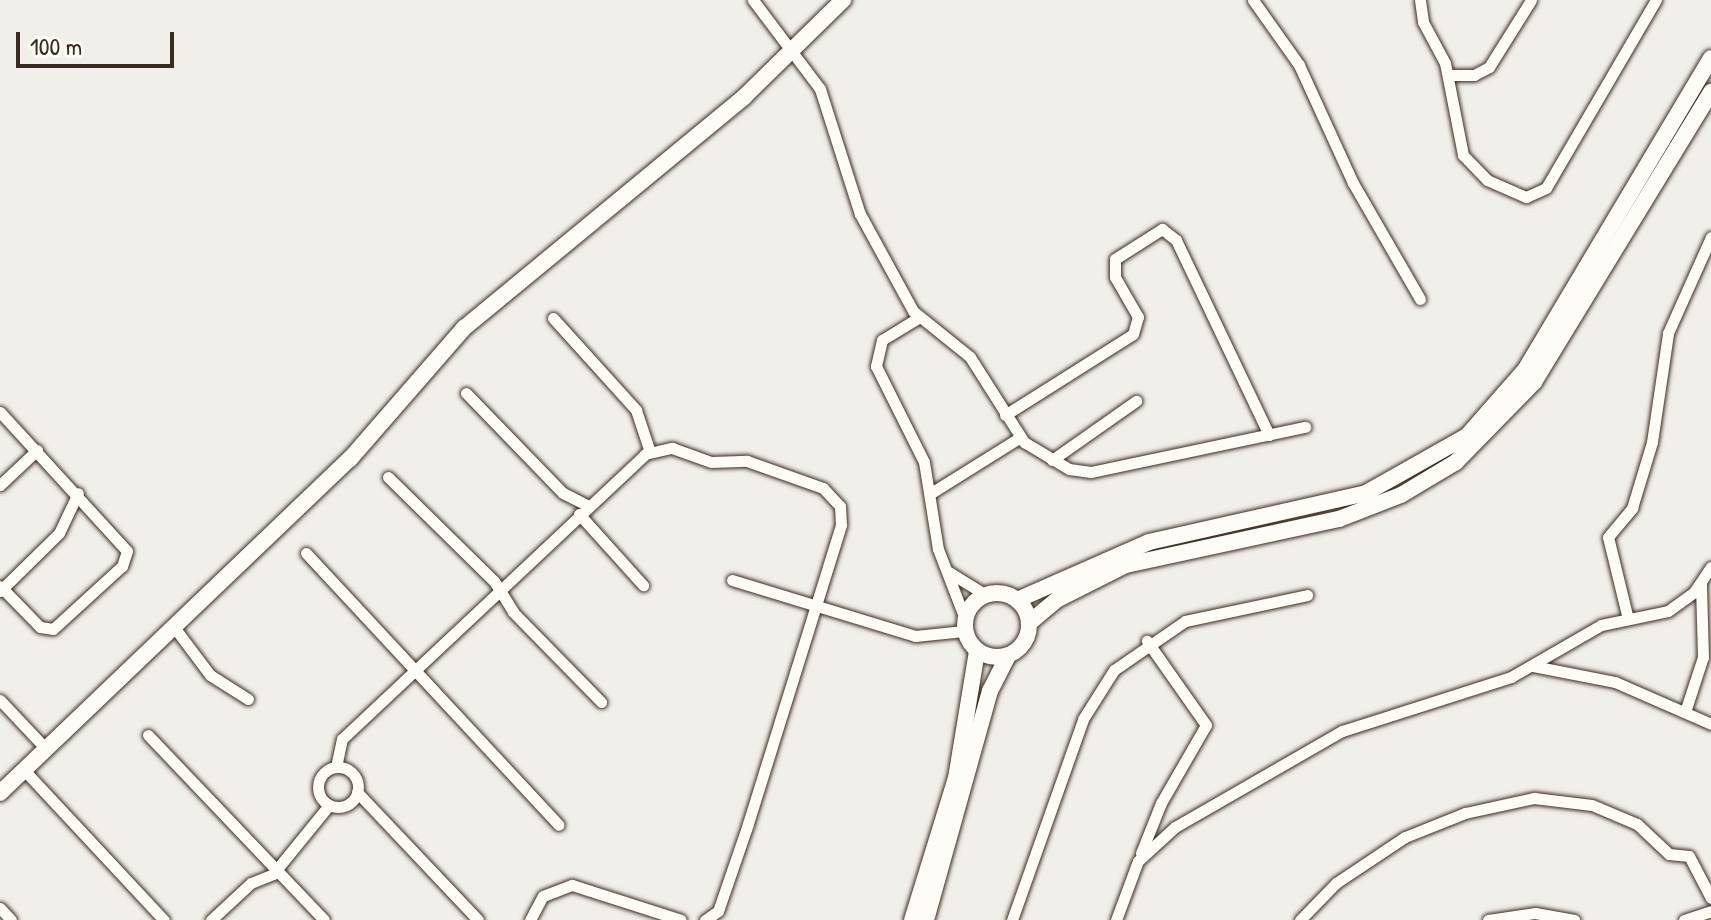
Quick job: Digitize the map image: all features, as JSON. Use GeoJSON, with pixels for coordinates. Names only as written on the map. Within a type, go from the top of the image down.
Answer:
{"type":"FeatureCollection","features":[{"type":"Feature","properties":{"kind":"street"},"geometry":{"type":"LineString","coordinates":[[753,0],[794,51],[829,111],[860,214],[918,318],[970,357],[1019,438],[1052,460],[1091,472],[1305,427]]}},
{"type":"Feature","properties":{"kind":"street"},"geometry":{"type":"LineString","coordinates":[[0,793],[350,459],[481,312],[794,51],[843,0]]}},
{"type":"Feature","properties":{"kind":"street"},"geometry":{"type":"LineString","coordinates":[[1253,0],[1299,65],[1353,183],[1420,299]]}},
{"type":"Feature","properties":{"kind":"street"},"geometry":{"type":"LineString","coordinates":[[1420,0],[1423,22],[1448,75],[1455,133],[1468,163],[1492,184],[1536,196],[1656,0]]}},
{"type":"Feature","properties":{"kind":"street"},"geometry":{"type":"LineString","coordinates":[[1448,75],[1474,75],[1489,67],[1531,0]]}},
{"type":"Feature","properties":{"kind":"street"},"geometry":{"type":"LineString","coordinates":[[946,570],[986,595],[1017,600],[1149,542],[1366,493],[1467,436],[1525,370],[1711,58]]}},
{"type":"Feature","properties":{"kind":"street"},"geometry":{"type":"LineString","coordinates":[[926,920],[990,691],[1008,656],[1024,643],[1029,623],[1058,599],[1126,565],[1339,519],[1401,495],[1456,462],[1534,382],[1711,92]]}},
{"type":"Feature","properties":{"kind":"street"},"geometry":{"type":"LineString","coordinates":[[1005,415],[1133,334],[1138,317],[1115,277],[1115,259],[1162,229],[1176,240],[1269,435]]}},
{"type":"Feature","properties":{"kind":"street"},"geometry":{"type":"LineString","coordinates":[[1628,619],[1608,537],[1632,508],[1652,442],[1668,333],[1711,237]]}},
{"type":"Feature","properties":{"kind":"street"},"geometry":{"type":"LineString","coordinates":[[553,318],[636,410],[650,452]]}},
{"type":"Feature","properties":{"kind":"street"},"geometry":{"type":"LineString","coordinates":[[912,920],[956,778],[977,651],[946,570],[920,451],[885,390],[875,359],[887,334],[918,318]]}},
{"type":"Feature","properties":{"kind":"street"},"geometry":{"type":"LineString","coordinates":[[466,393],[563,493],[584,510],[643,585]]}},
{"type":"Feature","properties":{"kind":"street"},"geometry":{"type":"LineString","coordinates":[[1052,460],[1136,401]]}},
{"type":"Feature","properties":{"kind":"street"},"geometry":{"type":"LineString","coordinates":[[0,412],[78,493],[124,543],[124,563],[53,629],[40,627],[1,589],[59,533],[78,493]]}},
{"type":"Feature","properties":{"kind":"street"},"geometry":{"type":"LineString","coordinates":[[931,493],[1019,438]]}},
{"type":"Feature","properties":{"kind":"street"},"geometry":{"type":"LineString","coordinates":[[329,805],[318,783],[336,767],[342,739],[499,587],[650,452],[672,448],[711,462],[747,461],[833,495],[841,525],[719,907],[705,920]]}},
{"type":"Feature","properties":{"kind":"street"},"geometry":{"type":"LineString","coordinates":[[0,485],[37,450]]}},
{"type":"Feature","properties":{"kind":"street"},"geometry":{"type":"LineString","coordinates":[[388,477],[499,587],[513,612],[601,702]]}},
{"type":"Feature","properties":{"kind":"street"},"geometry":{"type":"LineString","coordinates":[[306,553],[559,825]]}},
{"type":"Feature","properties":{"kind":"street"},"geometry":{"type":"LineString","coordinates":[[1138,861],[1164,834],[1327,738],[1533,666],[1592,629],[1668,611],[1701,584],[1711,567]]}},
{"type":"Feature","properties":{"kind":"street"},"geometry":{"type":"LineString","coordinates":[[732,580],[926,638],[965,625],[986,595]]}},
{"type":"Feature","properties":{"kind":"street"},"geometry":{"type":"LineString","coordinates":[[1685,712],[1707,658],[1701,584]]}},
{"type":"Feature","properties":{"kind":"street"},"geometry":{"type":"LineString","coordinates":[[1012,920],[1083,719],[1103,683],[1147,641],[1200,616],[1307,595]]}},
{"type":"Feature","properties":{"kind":"street"},"geometry":{"type":"LineString","coordinates":[[1017,600],[1029,623]]}},
{"type":"Feature","properties":{"kind":"street"},"geometry":{"type":"LineString","coordinates":[[174,627],[210,675],[248,699]]}},
{"type":"Feature","properties":{"kind":"street"},"geometry":{"type":"LineString","coordinates":[[1116,920],[1161,803],[1206,725],[1147,641]]}},
{"type":"Feature","properties":{"kind":"street"},"geometry":{"type":"LineString","coordinates":[[977,651],[1008,656]]}},
{"type":"Feature","properties":{"kind":"street"},"geometry":{"type":"LineString","coordinates":[[1533,666],[1615,682],[1711,724]]}},
{"type":"Feature","properties":{"kind":"street"},"geometry":{"type":"LineString","coordinates":[[0,700],[46,749]]}},
{"type":"Feature","properties":{"kind":"street"},"geometry":{"type":"LineString","coordinates":[[148,735],[324,920]]}},
{"type":"Feature","properties":{"kind":"street"},"geometry":{"type":"LineString","coordinates":[[336,767],[353,774],[357,792],[478,920]]}},
{"type":"Feature","properties":{"kind":"street"},"geometry":{"type":"LineString","coordinates":[[24,770],[164,920]]}},
{"type":"Feature","properties":{"kind":"street"},"geometry":{"type":"LineString","coordinates":[[211,920],[276,868],[329,805],[348,804],[357,792]]}},
{"type":"Feature","properties":{"kind":"street"},"geometry":{"type":"LineString","coordinates":[[1300,920],[1336,883],[1405,837],[1465,813],[1534,798],[1592,805],[1637,824],[1671,855],[1689,856],[1711,898]]}},
{"type":"Feature","properties":{"kind":"street"},"geometry":{"type":"LineString","coordinates":[[530,920],[543,896],[572,885],[681,920]]}},
{"type":"Feature","properties":{"kind":"street"},"geometry":{"type":"LineString","coordinates":[[0,908],[11,920]]}},
{"type":"Feature","properties":{"kind":"street"},"geometry":{"type":"LineString","coordinates":[[1684,920],[1711,911]]}},
{"type":"Feature","properties":{"kind":"street"},"geometry":{"type":"LineString","coordinates":[[1488,920],[1535,913],[1574,920]]}}]}
